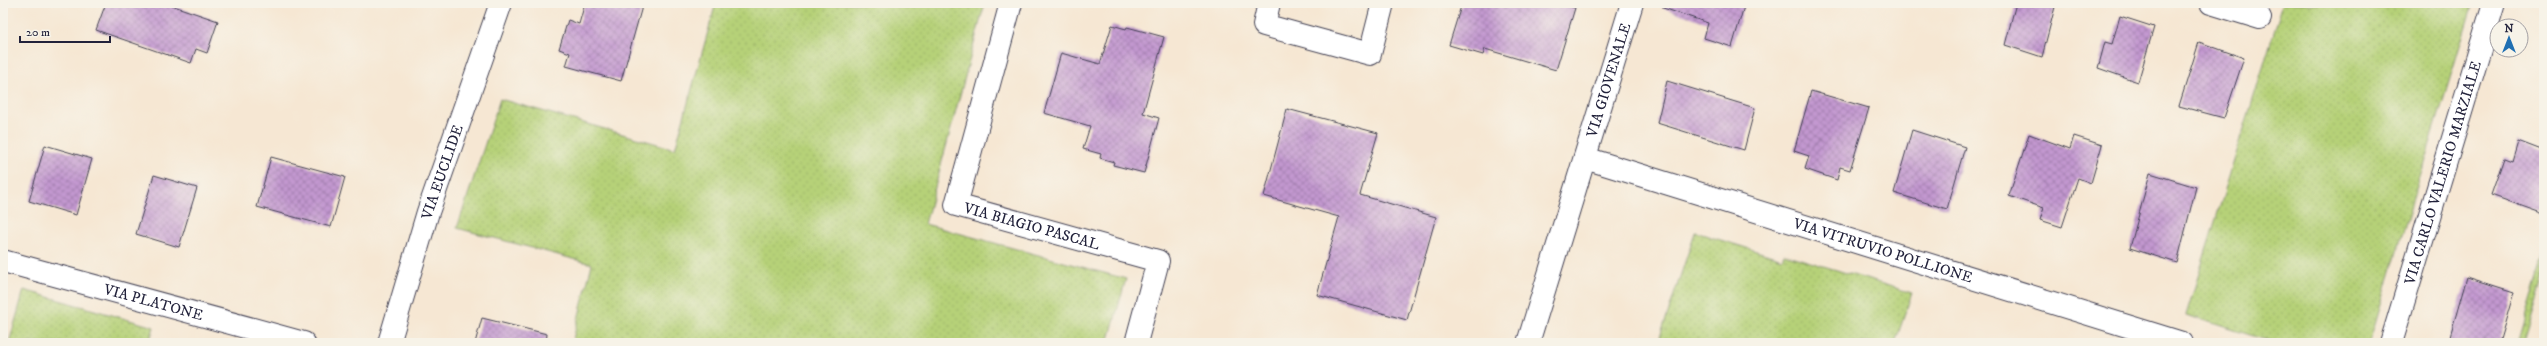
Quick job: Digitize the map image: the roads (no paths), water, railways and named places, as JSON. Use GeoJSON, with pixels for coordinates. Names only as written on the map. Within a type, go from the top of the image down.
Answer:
{"type":"FeatureCollection","features":[{"type":"Feature","properties":{"kind":"street","name":"VIA EUCLIDE"},"geometry":{"type":"LineString","coordinates":[[389,343],[428,212],[501,3]]}},
{"type":"Feature","properties":{"kind":"street","name":"VIA BIAGIO PASCAL"},"geometry":{"type":"LineString","coordinates":[[1012,3],[956,205],[1158,261],[1136,343]]}},
{"type":"Feature","properties":{"kind":"street"},"geometry":{"type":"LineString","coordinates":[[1269,3],[1264,25],[1370,54],[1383,3]]}},
{"type":"Feature","properties":{"kind":"street","name":"VIA GIOVENALE"},"geometry":{"type":"LineString","coordinates":[[1528,343],[1632,3]]}},
{"type":"Feature","properties":{"kind":"street"},"geometry":{"type":"LineString","coordinates":[[2211,3],[2260,18]]}},
{"type":"Feature","properties":{"kind":"street","name":"VIA CARLO VALERIO MARZIALE"},"geometry":{"type":"LineString","coordinates":[[2391,343],[2494,3]]}},
{"type":"Feature","properties":{"kind":"street","name":"VIA VITRUVIO POLLIONE"},"geometry":{"type":"LineString","coordinates":[[1585,158],[2182,343]]}},
{"type":"Feature","properties":{"kind":"street","name":"VIA PLATONE"},"geometry":{"type":"LineString","coordinates":[[3,261],[304,343]]}}]}
